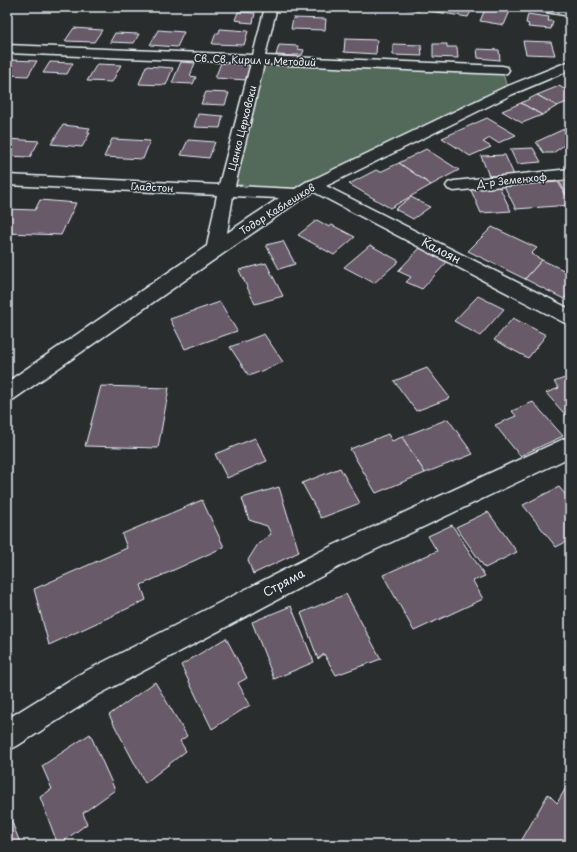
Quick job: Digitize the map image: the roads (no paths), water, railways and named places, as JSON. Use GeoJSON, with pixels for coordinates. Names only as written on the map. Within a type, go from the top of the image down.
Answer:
{"type":"FeatureCollection","features":[{"type":"Feature","properties":{"kind":"street","name":"Цанко Церковски"},"geometry":{"type":"LineString","coordinates":[[215,249],[226,190],[271,7]]}},
{"type":"Feature","properties":{"kind":"street"},"geometry":{"type":"LineString","coordinates":[[540,7],[570,12]]}},
{"type":"Feature","properties":{"kind":"street","name":"Св. Св. Кирил и Методий"},"geometry":{"type":"LineString","coordinates":[[7,49],[502,70]]}},
{"type":"Feature","properties":{"kind":"street","name":"Тодор Каблешков"},"geometry":{"type":"LineString","coordinates":[[7,393],[215,249],[304,190],[508,91],[563,72]]}},
{"type":"Feature","properties":{"kind":"street","name":"Д-р Земенхоф"},"geometry":{"type":"LineString","coordinates":[[454,186],[570,174]]}},
{"type":"Feature","properties":{"kind":"street","name":"Гладстон"},"geometry":{"type":"LineString","coordinates":[[7,180],[226,190],[304,190]]}},
{"type":"Feature","properties":{"kind":"street","name":"Калоян"},"geometry":{"type":"LineString","coordinates":[[304,190],[570,317]]}},
{"type":"Feature","properties":{"kind":"street","name":"Стряма"},"geometry":{"type":"LineString","coordinates":[[7,736],[88,685],[330,559],[570,446]]}}]}
